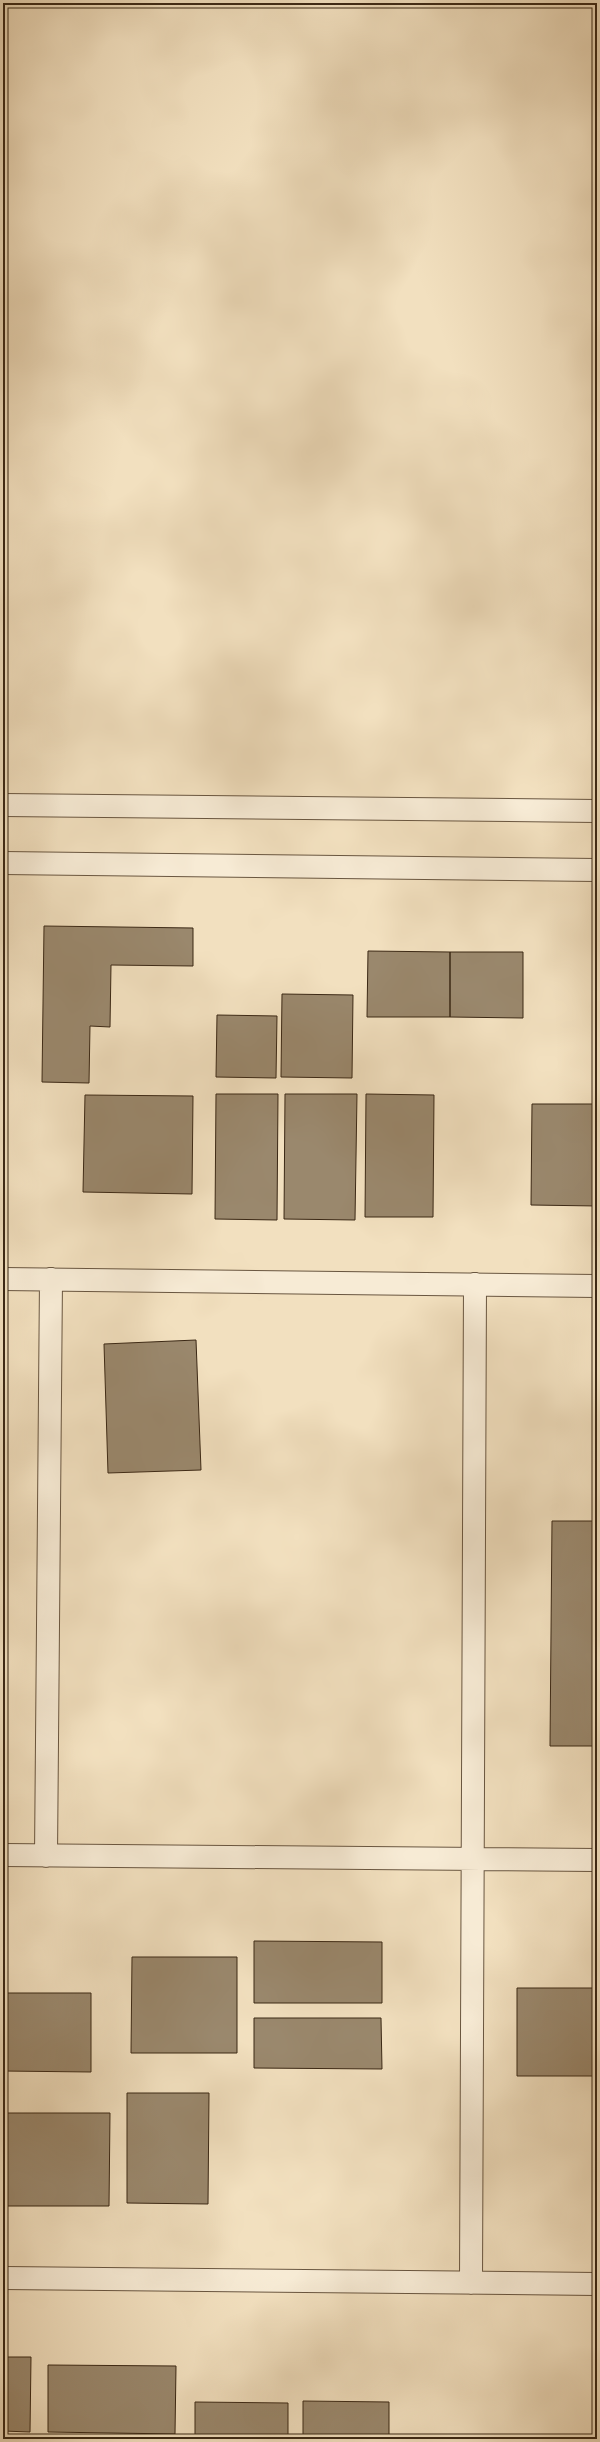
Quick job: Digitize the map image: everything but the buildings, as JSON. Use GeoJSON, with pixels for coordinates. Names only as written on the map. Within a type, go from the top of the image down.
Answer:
{"type":"FeatureCollection","features":[{"type":"Feature","properties":{"kind":"street"},"geometry":{"type":"LineString","coordinates":[[3,805],[597,811]]}},
{"type":"Feature","properties":{"kind":"street"},"geometry":{"type":"LineString","coordinates":[[3,863],[597,870]]}},
{"type":"Feature","properties":{"kind":"street"},"geometry":{"type":"LineString","coordinates":[[3,1279],[597,1286]]}},
{"type":"Feature","properties":{"kind":"street"},"geometry":{"type":"LineString","coordinates":[[46,1856],[51,1280]]}},
{"type":"Feature","properties":{"kind":"street"},"geometry":{"type":"LineString","coordinates":[[471,2283],[475,1284]]}},
{"type":"Feature","properties":{"kind":"street"},"geometry":{"type":"LineString","coordinates":[[3,1855],[597,1860]]}},
{"type":"Feature","properties":{"kind":"street"},"geometry":{"type":"LineString","coordinates":[[3,2278],[597,2284]]}}]}
